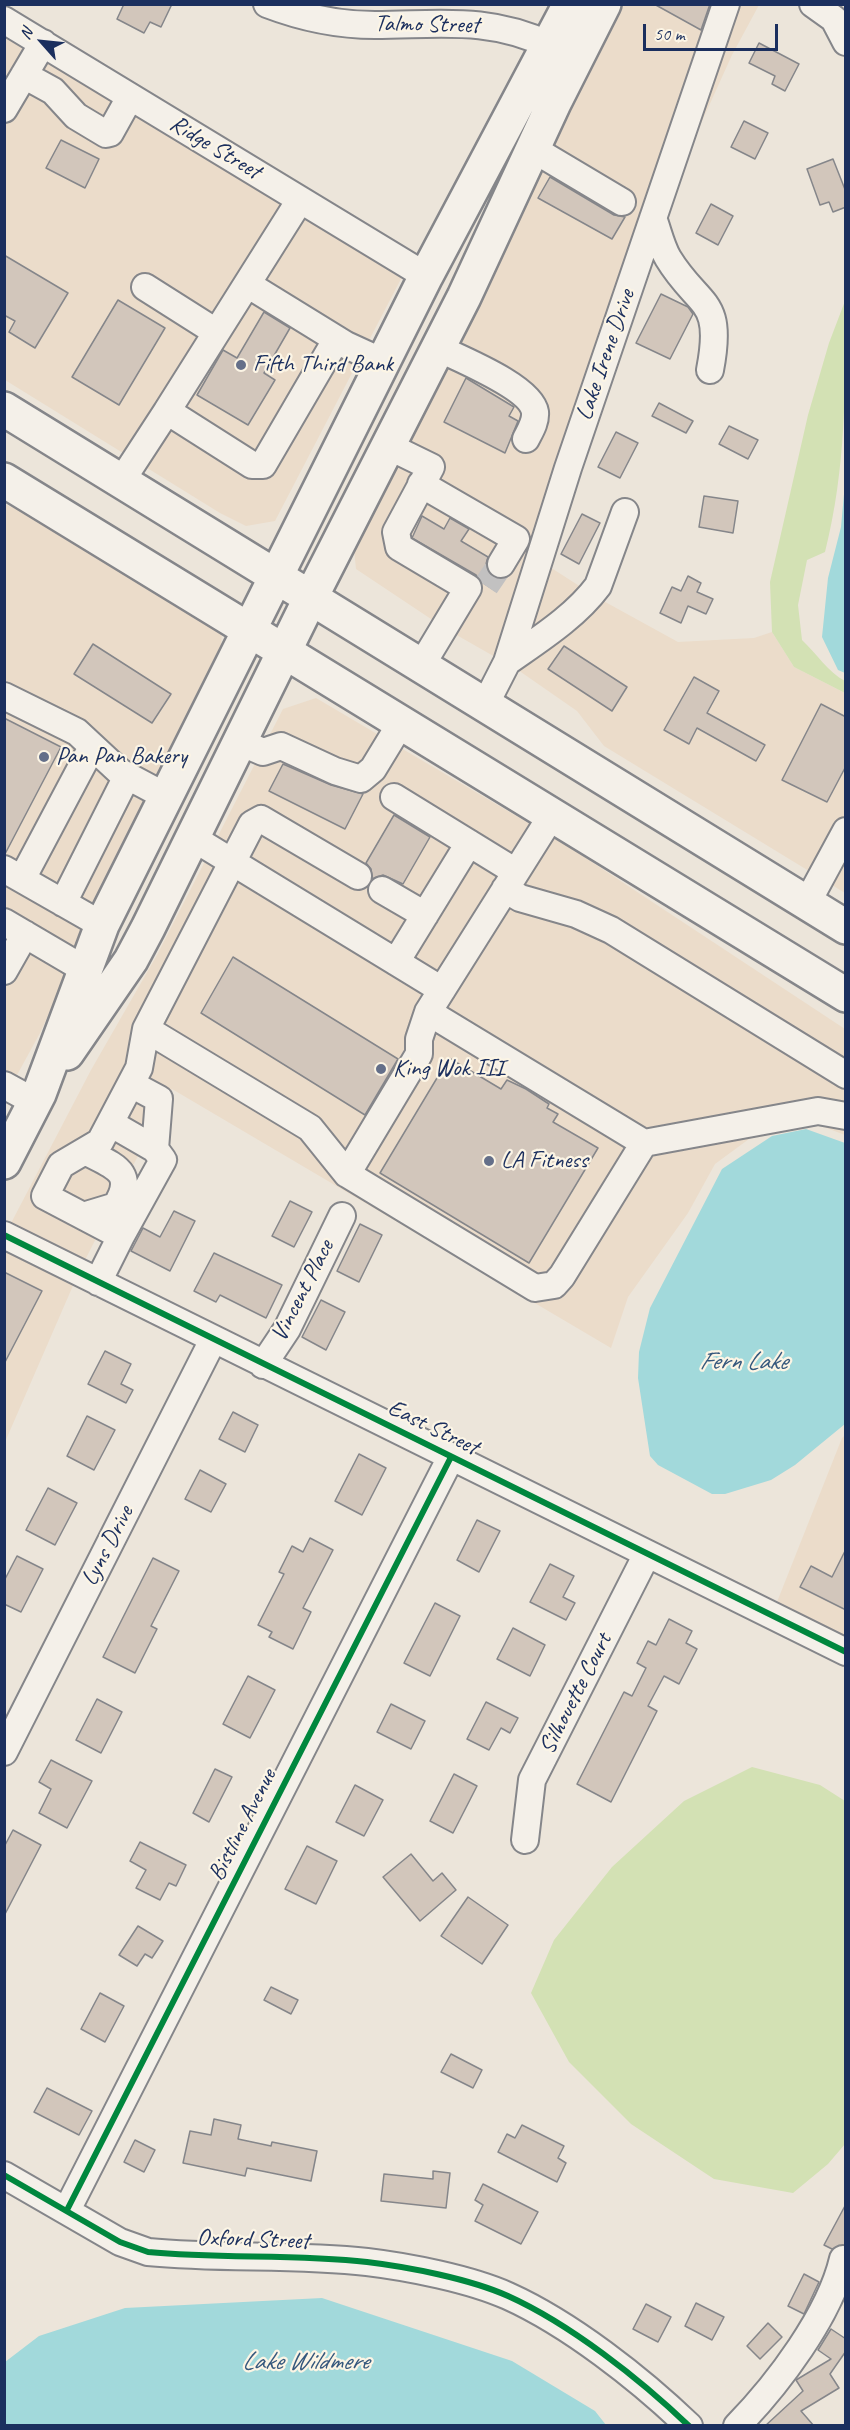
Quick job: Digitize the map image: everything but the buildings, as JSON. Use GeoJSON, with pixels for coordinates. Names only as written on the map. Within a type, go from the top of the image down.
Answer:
{"type":"FeatureCollection","features":[{"type":"Feature","properties":{"kind":"main road"},"geometry":{"type":"LineString","coordinates":[[37,1098],[102,925],[274,576],[426,276],[570,4]]}},
{"type":"Feature","properties":{"kind":"main road"},"geometry":{"type":"LineString","coordinates":[[9,1141],[130,960],[438,348],[604,4]]}},
{"type":"Feature","properties":{"kind":"main road"},"geometry":{"type":"LineString","coordinates":[[4,409],[846,927]]}},
{"type":"Feature","properties":{"kind":"main road"},"geometry":{"type":"LineString","coordinates":[[4,480],[846,995]]}},
{"type":"Feature","properties":{"kind":"main road"},"geometry":{"type":"LineString","coordinates":[[812,974],[846,983]]}},
{"type":"Feature","properties":{"kind":"street","name":"Talmo Street"},"geometry":{"type":"LineString","coordinates":[[267,4],[324,20],[372,25],[478,23],[504,28],[549,45]]}},
{"type":"Feature","properties":{"kind":"street","name":"Lake Irene Drive"},"geometry":{"type":"LineString","coordinates":[[485,705],[507,662],[568,468],[726,4]]}},
{"type":"Feature","properties":{"kind":"street"},"geometry":{"type":"LineString","coordinates":[[813,4],[834,19],[845,47]]}},
{"type":"Feature","properties":{"kind":"street","name":"Ridge Street"},"geometry":{"type":"LineString","coordinates":[[4,20],[426,276]]}},
{"type":"Feature","properties":{"kind":"street"},"geometry":{"type":"LineString","coordinates":[[4,109],[43,44]]}},
{"type":"Feature","properties":{"kind":"street"},"geometry":{"type":"LineString","coordinates":[[24,75],[53,91],[76,116],[106,134],[110,133],[130,97]]}},
{"type":"Feature","properties":{"kind":"street"},"geometry":{"type":"LineString","coordinates":[[533,149],[622,202]]}},
{"type":"Feature","properties":{"kind":"street"},"geometry":{"type":"LineString","coordinates":[[122,480],[300,200]]}},
{"type":"Feature","properties":{"kind":"street"},"geometry":{"type":"LineString","coordinates":[[653,218],[668,258],[707,303],[714,323],[710,370]]}},
{"type":"Feature","properties":{"kind":"street"},"geometry":{"type":"LineString","coordinates":[[247,284],[336,340],[383,362]]}},
{"type":"Feature","properties":{"kind":"street"},"geometry":{"type":"LineString","coordinates":[[145,287],[216,332]]}},
{"type":"Feature","properties":{"kind":"street"},"geometry":{"type":"LineString","coordinates":[[167,411],[252,465],[263,465],[336,340]]}},
{"type":"Feature","properties":{"kind":"street"},"geometry":{"type":"LineString","coordinates":[[438,348],[498,379],[525,398],[535,412],[526,439]]}},
{"type":"Feature","properties":{"kind":"street"},"geometry":{"type":"LineString","coordinates":[[388,446],[431,466],[396,532],[399,547],[477,587],[421,666]]}},
{"type":"Feature","properties":{"kind":"street"},"geometry":{"type":"LineString","coordinates":[[422,484],[516,539],[501,564]]}},
{"type":"Feature","properties":{"kind":"street"},"geometry":{"type":"LineString","coordinates":[[507,662],[554,628],[593,593],[598,586],[625,513]]}},
{"type":"Feature","properties":{"kind":"street"},"geometry":{"type":"LineString","coordinates":[[4,696],[77,732],[127,777],[165,796]]}},
{"type":"Feature","properties":{"kind":"street"},"geometry":{"type":"LineString","coordinates":[[240,742],[263,752],[281,746],[335,771],[361,779],[373,769],[401,723]]}},
{"type":"Feature","properties":{"kind":"street"},"geometry":{"type":"LineString","coordinates":[[92,747],[13,874],[102,925]]}},
{"type":"Feature","properties":{"kind":"street"},"geometry":{"type":"LineString","coordinates":[[63,903],[127,777]]}},
{"type":"Feature","properties":{"kind":"street"},"geometry":{"type":"LineString","coordinates":[[394,797],[469,843],[510,880],[520,898],[576,914],[611,930],[846,1075]]}},
{"type":"Feature","properties":{"kind":"street"},"geometry":{"type":"LineString","coordinates":[[347,1174],[418,1054],[419,1039],[428,1012],[552,815]]}},
{"type":"Feature","properties":{"kind":"street"},"geometry":{"type":"LineString","coordinates":[[121,1236],[45,1196],[61,1165],[100,1142],[140,1068],[146,1029],[252,824],[261,819],[358,876]]}},
{"type":"Feature","properties":{"kind":"street"},"geometry":{"type":"LineString","coordinates":[[807,903],[846,831]]}},
{"type":"Feature","properties":{"kind":"street"},"geometry":{"type":"LineString","coordinates":[[193,838],[442,990]]}},
{"type":"Feature","properties":{"kind":"street"},"geometry":{"type":"LineString","coordinates":[[396,962],[469,843]]}},
{"type":"Feature","properties":{"kind":"street"},"geometry":{"type":"LineString","coordinates":[[382,890],[425,915]]}},
{"type":"Feature","properties":{"kind":"street"},"geometry":{"type":"LineString","coordinates":[[4,971],[15,928],[84,969]]}},
{"type":"Feature","properties":{"kind":"street"},"geometry":{"type":"LineString","coordinates":[[428,1012],[644,1143],[818,1111],[846,1116]]}},
{"type":"Feature","properties":{"kind":"street"},"geometry":{"type":"LineString","coordinates":[[146,1029],[310,1128],[347,1174],[525,1284],[545,1288],[554,1285],[562,1276],[644,1143]]}},
{"type":"Feature","properties":{"kind":"street"},"geometry":{"type":"LineString","coordinates":[[131,1084],[159,1099],[155,1149]]}},
{"type":"Feature","properties":{"kind":"street"},"geometry":{"type":"LineString","coordinates":[[4,1085],[37,1098]]}},
{"type":"Feature","properties":{"kind":"street"},"geometry":{"type":"LineString","coordinates":[[98,1282],[163,1160],[155,1149],[110,1123]]}},
{"type":"Feature","properties":{"kind":"street"},"geometry":{"type":"LineString","coordinates":[[83,1216],[116,1206],[125,1192],[126,1181],[118,1168],[85,1151]]}},
{"type":"Feature","properties":{"kind":"street","name":"Vincent Place"},"geometry":{"type":"LineString","coordinates":[[263,1365],[287,1329],[342,1216]]}},
{"type":"Feature","properties":{"kind":"street","name":"East Street"},"geometry":{"type":"LineString","coordinates":[[4,1235],[846,1652]]}},
{"type":"Feature","properties":{"kind":"street","name":"Lyns Drive"},"geometry":{"type":"LineString","coordinates":[[4,1752],[213,1340]]}},
{"type":"Feature","properties":{"kind":"street","name":"Bistline Avenue"},"geometry":{"type":"LineString","coordinates":[[67,2210],[451,1457]]}},
{"type":"Feature","properties":{"kind":"street","name":"Silhouette Court"},"geometry":{"type":"LineString","coordinates":[[525,1840],[532,1780],[647,1554]]}},
{"type":"Feature","properties":{"kind":"street","name":"Oxford Street"},"geometry":{"type":"LineString","coordinates":[[4,2175],[120,2242],[148,2252],[366,2262],[417,2270],[506,2295],[551,2318],[666,2403],[689,2426]]}},
{"type":"Feature","properties":{"kind":"street"},"geometry":{"type":"LineString","coordinates":[[737,2426],[755,2407],[809,2336],[838,2278],[843,2259]]}},
{"type":"Feature","properties":{"kind":"shaded area"},"geometry":{"type":"Polygon","coordinates":[[[619,5],[759,5],[732,55],[660,214],[539,560],[598,598],[678,642],[754,638],[772,632],[794,667],[845,693],[845,893],[604,746],[577,711],[518,670],[446,629],[356,569],[354,549],[369,515],[499,262],[619,5]]]}},
{"type":"Feature","properties":{"kind":"shaded area"},"geometry":{"type":"Polygon","coordinates":[[[5,26],[403,275],[275,521],[246,526],[220,513],[5,380],[5,26]]]}},
{"type":"Feature","properties":{"kind":"shaded area"},"geometry":{"type":"Polygon","coordinates":[[[4,504],[68,529],[222,629],[221,651],[213,662],[97,911],[5,859],[4,504]]]}},
{"type":"Feature","properties":{"kind":"shaded area"},"geometry":{"type":"Polygon","coordinates":[[[316,698],[569,847],[845,1029],[845,1135],[808,1121],[770,1128],[749,1139],[715,1164],[688,1213],[628,1297],[611,1348],[172,1089],[83,1264],[9,1227],[91,1070],[157,955],[283,709],[316,698]]]}},
{"type":"Feature","properties":{"kind":"shaded area"},"geometry":{"type":"Polygon","coordinates":[[[5,880],[88,928],[40,1033],[5,1097],[5,880]]]}},
{"type":"Feature","properties":{"kind":"shaded area"},"geometry":{"type":"Polygon","coordinates":[[[5,1245],[75,1281],[5,1442],[5,1245]]]}},
{"type":"Feature","properties":{"kind":"shaded area"},"geometry":{"type":"Polygon","coordinates":[[[845,1435],[845,1642],[775,1607],[845,1435]]]}},
{"type":"Feature","properties":{"kind":"green space"},"geometry":{"type":"Polygon","coordinates":[[[845,301],[845,396],[837,490],[825,552],[807,560],[798,605],[802,640],[828,668],[845,681],[845,693],[794,667],[772,632],[770,582],[808,415],[829,343],[845,301]]]}},
{"type":"Feature","properties":{"kind":"green space"},"geometry":{"type":"Polygon","coordinates":[[[752,1767],[820,1785],[845,1801],[845,2144],[828,2164],[793,2193],[714,2179],[631,2124],[569,2062],[531,1993],[554,1940],[612,1867],[684,1801],[752,1767]]]}},
{"type":"Feature","properties":{"kind":"water"},"geometry":{"type":"Polygon","coordinates":[[[845,483],[845,673],[838,670],[822,637],[828,578],[841,527],[845,483]]]}},
{"type":"Feature","properties":{"kind":"water","name":"Fern Lake"},"geometry":{"type":"Polygon","coordinates":[[[806,1129],[845,1143],[845,1424],[795,1465],[771,1480],[725,1494],[712,1494],[658,1465],[650,1456],[638,1378],[639,1352],[650,1308],[722,1169],[772,1136],[806,1129]]]}},
{"type":"Feature","properties":{"kind":"water","name":"Lake Wildmere"},"geometry":{"type":"Polygon","coordinates":[[[322,2298],[512,2361],[595,2411],[606,2425],[5,2425],[5,2362],[39,2336],[125,2308],[322,2298]]]}},
{"type":"Feature","properties":{"kind":"tunnel"},"geometry":{"type":"LineString","coordinates":[[486,586],[501,564]]}},
{"type":"Feature","properties":{"kind":"cycle path"},"geometry":{"type":"LineString","coordinates":[[4,1235],[846,1652]]}},
{"type":"Feature","properties":{"kind":"cycle path"},"geometry":{"type":"LineString","coordinates":[[67,2210],[451,1457]]}},
{"type":"Feature","properties":{"kind":"cycle path"},"geometry":{"type":"LineString","coordinates":[[4,2175],[120,2242],[148,2252],[367,2262],[439,2274],[493,2290],[532,2308],[580,2337],[627,2372],[689,2426]]}},
{"type":"Feature","properties":{"kind":"place","name":"Fifth Third Bank"},"geometry":{"type":"Point","coordinates":[241,365]}},
{"type":"Feature","properties":{"kind":"place","name":"Pan Pan Bakery"},"geometry":{"type":"Point","coordinates":[44,757]}},
{"type":"Feature","properties":{"kind":"place","name":"King Wok III"},"geometry":{"type":"Point","coordinates":[381,1069]}},
{"type":"Feature","properties":{"kind":"place","name":"LA Fitness"},"geometry":{"type":"Point","coordinates":[489,1161]}}]}
